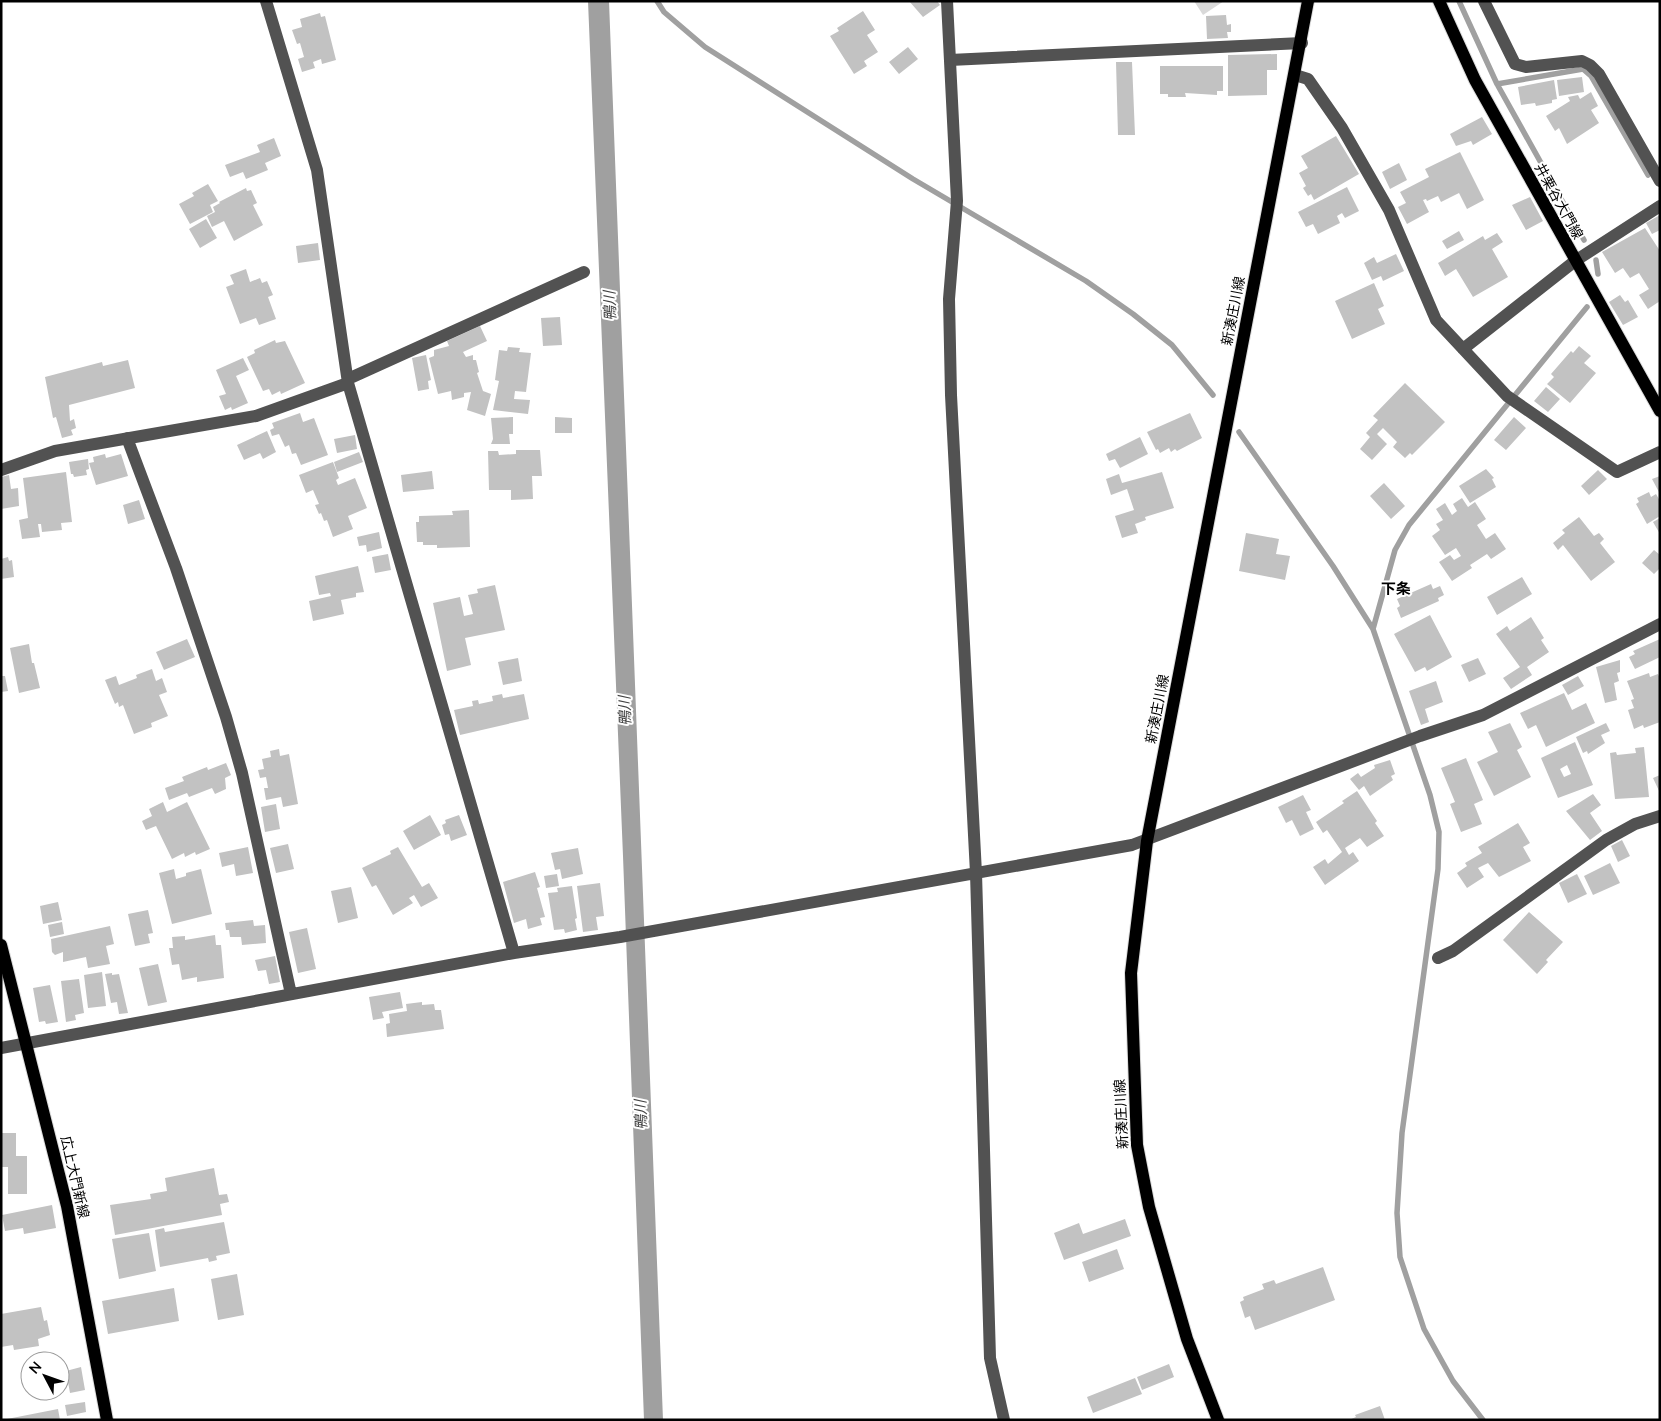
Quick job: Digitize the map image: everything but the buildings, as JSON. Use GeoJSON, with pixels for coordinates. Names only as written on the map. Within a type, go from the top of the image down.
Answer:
{"type":"FeatureCollection","features":[{"type":"Feature","properties":{"kind":"main road","name":"新湊庄川線"},"geometry":{"type":"LineString","coordinates":[[1218,1420],[1188,1339],[1149,1207],[1137,1145],[1131,973],[1147,841],[1302,43],[1308,1]]}},
{"type":"Feature","properties":{"kind":"main road","name":"井栗谷大門線"},"geometry":{"type":"LineString","coordinates":[[1439,1],[1475,80],[1660,411]]}},
{"type":"Feature","properties":{"kind":"main road","name":"広上大門新線"},"geometry":{"type":"LineString","coordinates":[[1,944],[67,1206],[107,1420]]}},
{"type":"Feature","properties":{"kind":"street"},"geometry":{"type":"LineString","coordinates":[[266,1],[317,170],[348,381],[514,953]]}},
{"type":"Feature","properties":{"kind":"street"},"geometry":{"type":"LineString","coordinates":[[947,1],[957,201],[949,299],[951,395],[976,873],[990,1358],[1004,1420]]}},
{"type":"Feature","properties":{"kind":"street"},"geometry":{"type":"LineString","coordinates":[[1484,1],[1515,64],[1526,67],[1582,61],[1590,65],[1599,74],[1660,181]]}},
{"type":"Feature","properties":{"kind":"street"},"geometry":{"type":"LineString","coordinates":[[950,60],[1302,43]]}},
{"type":"Feature","properties":{"kind":"street"},"geometry":{"type":"LineString","coordinates":[[1295,75],[1308,79],[1342,128],[1389,210],[1436,320],[1507,396],[1617,472],[1660,452]]}},
{"type":"Feature","properties":{"kind":"street"},"geometry":{"type":"LineString","coordinates":[[1463,349],[1575,261],[1660,206]]}},
{"type":"Feature","properties":{"kind":"street"},"geometry":{"type":"LineString","coordinates":[[1,470],[55,452],[256,416],[348,381],[584,272]]}},
{"type":"Feature","properties":{"kind":"street"},"geometry":{"type":"LineString","coordinates":[[127,438],[206,656],[234,745],[242,773],[291,994]]}},
{"type":"Feature","properties":{"kind":"street"},"geometry":{"type":"LineString","coordinates":[[1,1048],[27,1045],[514,953],[620,937],[1147,841],[1420,736],[1483,714],[1660,624]]}},
{"type":"Feature","properties":{"kind":"street"},"geometry":{"type":"LineString","coordinates":[[1438,958],[1453,951],[1606,840],[1635,824],[1660,816]]}},
{"type":"Feature","properties":{"kind":"shaded area"},"geometry":{"type":"Polygon","coordinates":[[[1194,1],[1224,1],[1203,15],[1194,1]]]}},
{"type":"Feature","properties":{"kind":"water","name":"鴨川"},"geometry":{"type":"Polygon","coordinates":[[[588,1],[609,1],[663,1420],[644,1420],[588,1]]]}},
{"type":"Feature","properties":{"kind":"waterway"},"geometry":{"type":"LineString","coordinates":[[657,1],[664,12],[705,47],[913,179],[1086,281],[1133,314],[1172,345],[1213,395]]}},
{"type":"Feature","properties":{"kind":"waterway"},"geometry":{"type":"LineString","coordinates":[[1459,1],[1497,84],[1584,240]]}},
{"type":"Feature","properties":{"kind":"waterway"},"geometry":{"type":"LineString","coordinates":[[1497,84],[1583,69],[1591,76],[1648,175]]}},
{"type":"Feature","properties":{"kind":"waterway"},"geometry":{"type":"LineString","coordinates":[[1596,260],[1598,274]]}},
{"type":"Feature","properties":{"kind":"waterway"},"geometry":{"type":"LineString","coordinates":[[1373,629],[1395,550],[1409,525],[1587,307]]}},
{"type":"Feature","properties":{"kind":"waterway"},"geometry":{"type":"LineString","coordinates":[[1239,432],[1333,566],[1373,629],[1430,795],[1439,832],[1438,869],[1402,1133],[1397,1213],[1400,1257],[1424,1329],[1453,1381],[1483,1420]]}},
{"type":"Feature","properties":{"kind":"district","name":"下条"},"geometry":{"type":"Point","coordinates":[1396,589]}}]}
